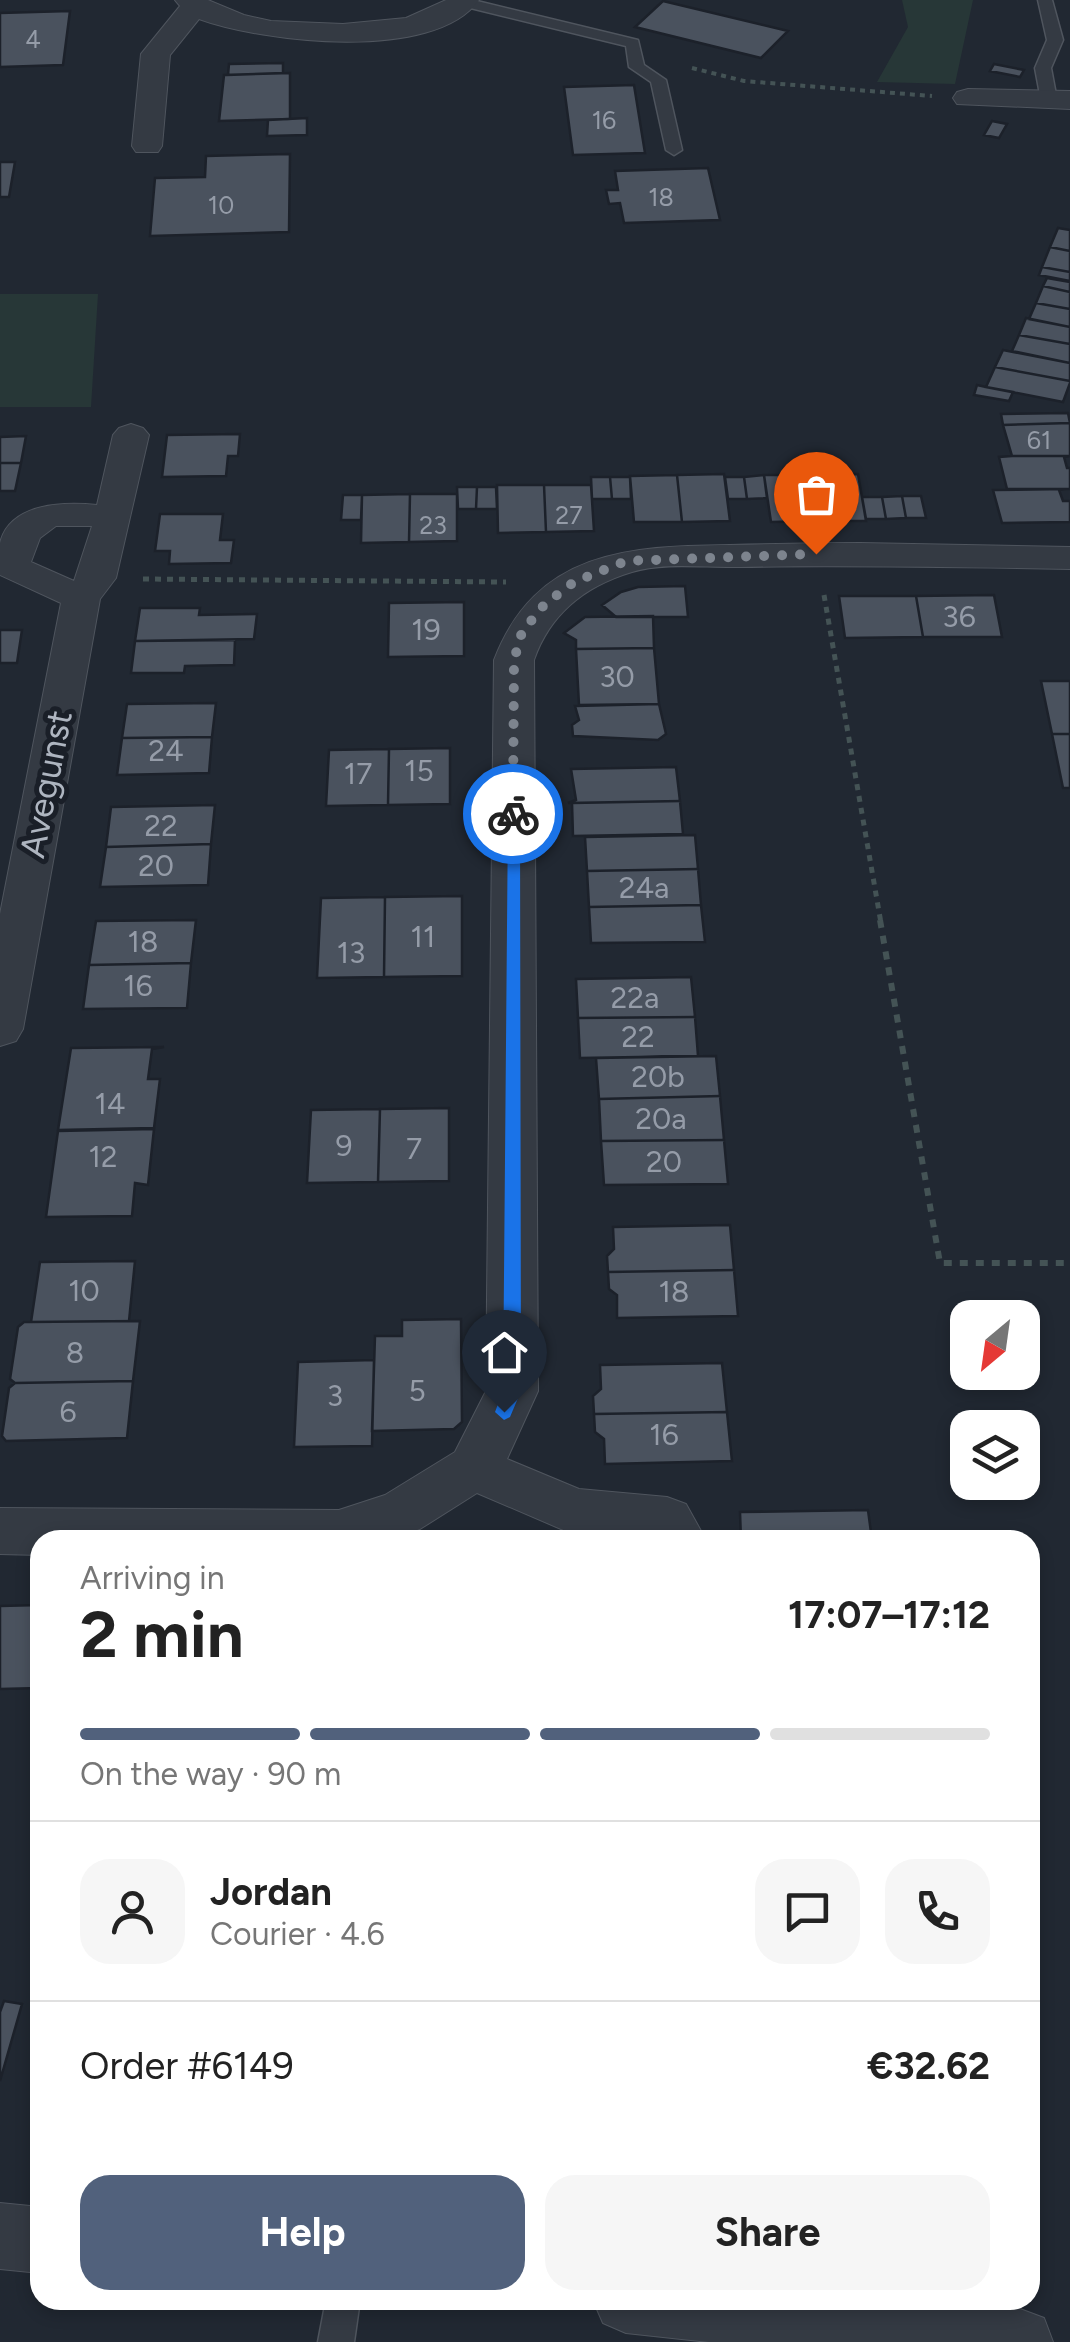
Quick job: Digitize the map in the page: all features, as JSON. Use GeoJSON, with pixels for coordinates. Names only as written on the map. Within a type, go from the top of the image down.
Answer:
{"type":"FeatureCollection","features":[{"type":"Feature","properties":{"kind":"street"},"geometry":{"type":"LineString","coordinates":[[147,146],[156,54],[192,3],[243,24],[305,33],[338,33],[371,32],[432,20],[464,1]]}},
{"type":"Feature","properties":{"kind":"street"},"geometry":{"type":"LineString","coordinates":[[968,98],[1059,100]]}},
{"type":"Feature","properties":{"kind":"street","name":"Avegunst"},"geometry":{"type":"LineString","coordinates":[[0,1029],[89,588],[113,517],[131,435]]}},
{"type":"Feature","properties":{"kind":"street"},"geometry":{"type":"LineString","coordinates":[[89,588],[38,582],[11,566],[16,540],[34,521],[66,513],[113,517]]}},
{"type":"Feature","properties":{"kind":"street"},"geometry":{"type":"LineString","coordinates":[[348,1530],[401,1513],[474,1468],[495,1434],[512,1391],[514,660],[522,632],[544,605],[574,582],[626,561],[816,554],[1070,558]]}},
{"type":"Feature","properties":{"kind":"street"},"geometry":{"type":"LineString","coordinates":[[474,1468],[575,1512],[667,1520],[673,1530]]}},
{"type":"Feature","properties":{"kind":"street"},"geometry":{"type":"LineString","coordinates":[[0,1531],[30,1531]]}},
{"type":"Feature","properties":{"kind":"street"},"geometry":{"type":"LineString","coordinates":[[0,2236],[30,2239]]}},
{"type":"Feature","properties":{"kind":"street"},"geometry":{"type":"LineString","coordinates":[[720,2310],[1020,2342]]}},
{"type":"Feature","properties":{"kind":"lane"},"geometry":{"type":"LineString","coordinates":[[1045,0],[1055,40],[1043,68],[1059,100]]}},
{"type":"Feature","properties":{"kind":"lane"},"geometry":{"type":"LineString","coordinates":[[464,1],[633,43],[637,68],[658,80],[674,150]]}},
{"type":"Feature","properties":{"kind":"lane"},"geometry":{"type":"LineString","coordinates":[[336,2342],[341,2310]]}},
{"type":"Feature","properties":{"kind":"path"},"geometry":{"type":"LineString","coordinates":[[816,554],[940,1263],[1070,1264]]}},
{"type":"Feature","properties":{"kind":"path"},"geometry":{"type":"LineString","coordinates":[[89,588],[574,582]]}},
{"type":"Feature","properties":{"kind":"shaded area"},"geometry":{"type":"Polygon","coordinates":[[[902,0],[973,0],[955,84],[877,82],[908,27],[902,0]]]}},
{"type":"Feature","properties":{"kind":"shaded area"},"geometry":{"type":"Polygon","coordinates":[[[0,294],[98,294],[91,407],[0,407],[0,294]]]}},
{"type":"Feature","properties":{"kind":"building"},"geometry":{"type":"Polygon","coordinates":[[[663,1],[788,31],[761,58],[635,27],[663,1]]]}},
{"type":"Feature","properties":{"kind":"building"},"geometry":{"type":"Polygon","coordinates":[[[70,11],[63,65],[0,67],[0,13],[70,11]]]}},
{"type":"Feature","properties":{"kind":"building"},"geometry":{"type":"Polygon","coordinates":[[[283,63],[283,73],[228,75],[229,64],[283,63]]]}},
{"type":"Feature","properties":{"kind":"building"},"geometry":{"type":"Polygon","coordinates":[[[994,64],[1024,70],[1020,77],[990,71],[994,64]]]}},
{"type":"Feature","properties":{"kind":"building"},"geometry":{"type":"Polygon","coordinates":[[[290,73],[290,119],[219,121],[224,75],[290,73]]]}},
{"type":"Feature","properties":{"kind":"building"},"geometry":{"type":"Polygon","coordinates":[[[634,85],[645,153],[573,155],[564,87],[634,85]]]}},
{"type":"Feature","properties":{"kind":"building"},"geometry":{"type":"Polygon","coordinates":[[[307,118],[307,135],[267,136],[268,120],[307,118]]]}},
{"type":"Feature","properties":{"kind":"building"},"geometry":{"type":"Polygon","coordinates":[[[992,121],[1007,124],[999,138],[984,135],[992,121]]]}},
{"type":"Feature","properties":{"kind":"building"},"geometry":{"type":"Polygon","coordinates":[[[290,154],[289,232],[150,236],[155,178],[205,177],[206,156],[290,154]]]}},
{"type":"Feature","properties":{"kind":"building"},"geometry":{"type":"Polygon","coordinates":[[[0,162],[15,162],[9,197],[0,197],[0,162]]]}},
{"type":"Feature","properties":{"kind":"building"},"geometry":{"type":"Polygon","coordinates":[[[708,168],[720,220],[624,223],[620,203],[609,204],[606,190],[618,190],[615,171],[708,168]]]}},
{"type":"Feature","properties":{"kind":"building"},"geometry":{"type":"Polygon","coordinates":[[[1058,228],[1070,230],[1070,251],[1050,247],[1058,228]]]}},
{"type":"Feature","properties":{"kind":"building"},"geometry":{"type":"Polygon","coordinates":[[[1050,247],[1070,251],[1070,272],[1042,267],[1050,247]]]}},
{"type":"Feature","properties":{"kind":"building"},"geometry":{"type":"Polygon","coordinates":[[[1042,267],[1070,272],[1070,281],[1039,275],[1042,267]]]}},
{"type":"Feature","properties":{"kind":"building"},"geometry":{"type":"Polygon","coordinates":[[[1047,278],[1070,282],[1070,292],[1043,286],[1047,278]]]}},
{"type":"Feature","properties":{"kind":"building"},"geometry":{"type":"Polygon","coordinates":[[[1043,286],[1070,292],[1070,309],[1036,303],[1043,286]]]}},
{"type":"Feature","properties":{"kind":"building"},"geometry":{"type":"Polygon","coordinates":[[[1036,303],[1070,309],[1070,327],[1029,319],[1036,303]]]}},
{"type":"Feature","properties":{"kind":"building"},"geometry":{"type":"Polygon","coordinates":[[[1026,318],[1070,327],[1070,344],[1019,335],[1026,318]]]}},
{"type":"Feature","properties":{"kind":"building"},"geometry":{"type":"Polygon","coordinates":[[[1019,335],[1070,344],[1070,363],[1012,351],[1019,335]]]}},
{"type":"Feature","properties":{"kind":"building"},"geometry":{"type":"Polygon","coordinates":[[[1003,350],[1070,363],[1070,381],[995,367],[1003,350]]]}},
{"type":"Feature","properties":{"kind":"building"},"geometry":{"type":"Polygon","coordinates":[[[995,367],[1070,383],[1063,402],[986,387],[995,367]]]}},
{"type":"Feature","properties":{"kind":"building"},"geometry":{"type":"Polygon","coordinates":[[[977,385],[1013,392],[1009,401],[974,395],[977,385]]]}},
{"type":"Feature","properties":{"kind":"building"},"geometry":{"type":"Polygon","coordinates":[[[1068,413],[1070,423],[1003,425],[1001,414],[1068,413]]]}},
{"type":"Feature","properties":{"kind":"building"},"geometry":{"type":"Polygon","coordinates":[[[1070,423],[1070,456],[1012,456],[1003,425],[1070,423]]]}},
{"type":"Feature","properties":{"kind":"building"},"geometry":{"type":"Polygon","coordinates":[[[240,434],[238,456],[228,456],[226,476],[162,477],[167,435],[240,434]]]}},
{"type":"Feature","properties":{"kind":"building"},"geometry":{"type":"Polygon","coordinates":[[[26,436],[21,463],[0,463],[0,437],[26,436]]]}},
{"type":"Feature","properties":{"kind":"building"},"geometry":{"type":"Polygon","coordinates":[[[1070,456],[1064,457],[1070,468],[1070,489],[1007,489],[999,457],[1070,456]]]}},
{"type":"Feature","properties":{"kind":"building"},"geometry":{"type":"Polygon","coordinates":[[[0,463],[21,463],[15,491],[0,491],[0,463]]]}},
{"type":"Feature","properties":{"kind":"building"},"geometry":{"type":"Polygon","coordinates":[[[724,474],[730,521],[682,522],[677,475],[724,474]]]}},
{"type":"Feature","properties":{"kind":"building"},"geometry":{"type":"Polygon","coordinates":[[[858,474],[866,521],[818,521],[811,475],[858,474]]]}},
{"type":"Feature","properties":{"kind":"building"},"geometry":{"type":"Polygon","coordinates":[[[677,475],[682,522],[634,522],[630,476],[677,475]]]}},
{"type":"Feature","properties":{"kind":"building"},"geometry":{"type":"Polygon","coordinates":[[[764,475],[811,475],[818,521],[771,522],[764,475]]]}},
{"type":"Feature","properties":{"kind":"building"},"geometry":{"type":"Polygon","coordinates":[[[764,475],[767,498],[747,499],[744,477],[764,475]]]}},
{"type":"Feature","properties":{"kind":"building"},"geometry":{"type":"Polygon","coordinates":[[[591,477],[610,477],[612,499],[592,499],[591,477]]]}},
{"type":"Feature","properties":{"kind":"building"},"geometry":{"type":"Polygon","coordinates":[[[610,477],[630,477],[631,499],[612,499],[610,477]]]}},
{"type":"Feature","properties":{"kind":"building"},"geometry":{"type":"Polygon","coordinates":[[[725,477],[744,477],[747,499],[728,499],[725,477]]]}},
{"type":"Feature","properties":{"kind":"building"},"geometry":{"type":"Polygon","coordinates":[[[497,485],[544,485],[546,532],[498,533],[497,485]]]}},
{"type":"Feature","properties":{"kind":"building"},"geometry":{"type":"Polygon","coordinates":[[[544,485],[591,485],[594,531],[546,532],[544,485]]]}},
{"type":"Feature","properties":{"kind":"building"},"geometry":{"type":"Polygon","coordinates":[[[457,487],[477,487],[476,509],[458,509],[457,487]]]}},
{"type":"Feature","properties":{"kind":"building"},"geometry":{"type":"Polygon","coordinates":[[[477,487],[496,487],[497,509],[476,509],[477,487]]]}},
{"type":"Feature","properties":{"kind":"building"},"geometry":{"type":"Polygon","coordinates":[[[1066,489],[1059,490],[1063,501],[1070,501],[1070,522],[1002,523],[993,490],[1066,489]]]}},
{"type":"Feature","properties":{"kind":"building"},"geometry":{"type":"Polygon","coordinates":[[[410,494],[457,494],[457,541],[409,542],[410,494]]]}},
{"type":"Feature","properties":{"kind":"building"},"geometry":{"type":"Polygon","coordinates":[[[410,494],[409,542],[361,543],[362,495],[410,494]]]}},
{"type":"Feature","properties":{"kind":"building"},"geometry":{"type":"Polygon","coordinates":[[[343,495],[362,495],[361,520],[341,520],[343,495]]]}},
{"type":"Feature","properties":{"kind":"building"},"geometry":{"type":"Polygon","coordinates":[[[902,496],[906,518],[886,519],[882,497],[902,496]]]}},
{"type":"Feature","properties":{"kind":"building"},"geometry":{"type":"Polygon","coordinates":[[[902,496],[921,496],[926,518],[906,518],[902,496]]]}},
{"type":"Feature","properties":{"kind":"building"},"geometry":{"type":"Polygon","coordinates":[[[862,497],[882,497],[886,519],[866,519],[862,497]]]}},
{"type":"Feature","properties":{"kind":"building"},"geometry":{"type":"Polygon","coordinates":[[[160,514],[223,514],[220,540],[234,540],[231,563],[169,564],[170,551],[155,551],[160,514]]]}},
{"type":"Feature","properties":{"kind":"building"},"geometry":{"type":"Polygon","coordinates":[[[685,586],[688,617],[616,617],[602,605],[621,592],[638,587],[685,586]]]}},
{"type":"Feature","properties":{"kind":"building"},"geometry":{"type":"Polygon","coordinates":[[[994,595],[1002,637],[923,637],[916,596],[994,595]]]}},
{"type":"Feature","properties":{"kind":"building"},"geometry":{"type":"Polygon","coordinates":[[[839,596],[916,596],[923,637],[845,638],[839,596]]]}},
{"type":"Feature","properties":{"kind":"building"},"geometry":{"type":"Polygon","coordinates":[[[464,602],[464,656],[388,657],[389,603],[464,602]]]}},
{"type":"Feature","properties":{"kind":"building"},"geometry":{"type":"Polygon","coordinates":[[[140,608],[200,608],[199,615],[257,614],[254,639],[135,641],[140,608]]]}},
{"type":"Feature","properties":{"kind":"building"},"geometry":{"type":"Polygon","coordinates":[[[653,616],[654,648],[576,649],[576,640],[564,633],[585,617],[653,616]]]}},
{"type":"Feature","properties":{"kind":"building"},"geometry":{"type":"Polygon","coordinates":[[[0,630],[22,630],[17,663],[0,663],[0,630]]]}},
{"type":"Feature","properties":{"kind":"building"},"geometry":{"type":"Polygon","coordinates":[[[235,640],[234,665],[185,666],[184,673],[131,673],[135,641],[235,640]]]}},
{"type":"Feature","properties":{"kind":"building"},"geometry":{"type":"Polygon","coordinates":[[[654,648],[659,704],[579,705],[576,649],[654,648]]]}},
{"type":"Feature","properties":{"kind":"building"},"geometry":{"type":"Polygon","coordinates":[[[1041,681],[1070,681],[1070,734],[1052,734],[1041,681]]]}},
{"type":"Feature","properties":{"kind":"building"},"geometry":{"type":"Polygon","coordinates":[[[216,703],[212,737],[122,738],[127,704],[216,703]]]}},
{"type":"Feature","properties":{"kind":"building"},"geometry":{"type":"Polygon","coordinates":[[[659,704],[666,734],[658,740],[573,736],[572,725],[579,720],[575,706],[659,704]]]}},
{"type":"Feature","properties":{"kind":"building"},"geometry":{"type":"Polygon","coordinates":[[[1052,734],[1070,734],[1070,788],[1063,788],[1052,734]]]}},
{"type":"Feature","properties":{"kind":"building"},"geometry":{"type":"Polygon","coordinates":[[[212,737],[209,773],[117,775],[122,738],[212,737]]]}},
{"type":"Feature","properties":{"kind":"building"},"geometry":{"type":"Polygon","coordinates":[[[450,748],[450,804],[388,805],[389,749],[450,748]]]}},
{"type":"Feature","properties":{"kind":"building"},"geometry":{"type":"Polygon","coordinates":[[[389,749],[388,805],[326,806],[329,750],[389,749]]]}},
{"type":"Feature","properties":{"kind":"building"},"geometry":{"type":"Polygon","coordinates":[[[676,767],[680,801],[568,803],[576,800],[571,769],[676,767]]]}},
{"type":"Feature","properties":{"kind":"building"},"geometry":{"type":"Polygon","coordinates":[[[680,801],[683,834],[573,836],[572,803],[680,801]]]}},
{"type":"Feature","properties":{"kind":"building"},"geometry":{"type":"Polygon","coordinates":[[[215,805],[211,844],[106,847],[111,807],[215,805]]]}},
{"type":"Feature","properties":{"kind":"building"},"geometry":{"type":"Polygon","coordinates":[[[695,835],[698,869],[587,871],[585,837],[695,835]]]}},
{"type":"Feature","properties":{"kind":"building"},"geometry":{"type":"Polygon","coordinates":[[[211,844],[208,885],[100,887],[106,847],[211,844]]]}},
{"type":"Feature","properties":{"kind":"building"},"geometry":{"type":"Polygon","coordinates":[[[698,869],[701,905],[589,907],[587,871],[698,869]]]}},
{"type":"Feature","properties":{"kind":"building"},"geometry":{"type":"Polygon","coordinates":[[[462,896],[462,976],[384,977],[385,897],[462,896]]]}},
{"type":"Feature","properties":{"kind":"building"},"geometry":{"type":"Polygon","coordinates":[[[385,897],[384,977],[317,978],[321,898],[385,897]]]}},
{"type":"Feature","properties":{"kind":"building"},"geometry":{"type":"Polygon","coordinates":[[[701,905],[705,942],[591,943],[589,907],[701,905]]]}},
{"type":"Feature","properties":{"kind":"building"},"geometry":{"type":"Polygon","coordinates":[[[196,920],[191,963],[89,965],[96,921],[196,920]]]}},
{"type":"Feature","properties":{"kind":"building"},"geometry":{"type":"Polygon","coordinates":[[[191,963],[187,1008],[83,1009],[89,965],[191,963]]]}},
{"type":"Feature","properties":{"kind":"building"},"geometry":{"type":"Polygon","coordinates":[[[691,977],[695,1017],[578,1018],[576,979],[691,977]]]}},
{"type":"Feature","properties":{"kind":"building"},"geometry":{"type":"Polygon","coordinates":[[[695,1017],[698,1056],[580,1058],[578,1018],[695,1017]]]}},
{"type":"Feature","properties":{"kind":"building"},"geometry":{"type":"Polygon","coordinates":[[[164,1047],[152,1049],[148,1079],[160,1079],[154,1128],[58,1130],[71,1048],[164,1047]]]}},
{"type":"Feature","properties":{"kind":"building"},"geometry":{"type":"Polygon","coordinates":[[[716,1056],[720,1096],[599,1099],[596,1058],[716,1056]]]}},
{"type":"Feature","properties":{"kind":"building"},"geometry":{"type":"Polygon","coordinates":[[[720,1096],[724,1140],[601,1141],[599,1099],[720,1096]]]}},
{"type":"Feature","properties":{"kind":"building"},"geometry":{"type":"Polygon","coordinates":[[[449,1108],[449,1181],[378,1182],[380,1109],[449,1108]]]}},
{"type":"Feature","properties":{"kind":"building"},"geometry":{"type":"Polygon","coordinates":[[[380,1109],[378,1182],[307,1183],[311,1110],[380,1109]]]}},
{"type":"Feature","properties":{"kind":"building"},"geometry":{"type":"Polygon","coordinates":[[[154,1129],[148,1185],[135,1183],[132,1216],[46,1217],[58,1131],[154,1129]]]}},
{"type":"Feature","properties":{"kind":"building"},"geometry":{"type":"Polygon","coordinates":[[[724,1140],[728,1184],[604,1185],[601,1141],[724,1140]]]}},
{"type":"Feature","properties":{"kind":"building"},"geometry":{"type":"Polygon","coordinates":[[[730,1225],[734,1270],[608,1272],[607,1256],[614,1249],[613,1227],[730,1225]]]}},
{"type":"Feature","properties":{"kind":"building"},"geometry":{"type":"Polygon","coordinates":[[[135,1261],[129,1321],[31,1322],[40,1262],[135,1261]]]}},
{"type":"Feature","properties":{"kind":"building"},"geometry":{"type":"Polygon","coordinates":[[[734,1270],[738,1316],[617,1318],[617,1295],[609,1289],[608,1272],[734,1270]]]}},
{"type":"Feature","properties":{"kind":"building"},"geometry":{"type":"Polygon","coordinates":[[[461,1319],[462,1422],[454,1429],[372,1431],[375,1336],[402,1336],[402,1320],[461,1319]]]}},
{"type":"Feature","properties":{"kind":"building"},"geometry":{"type":"Polygon","coordinates":[[[140,1321],[133,1381],[15,1383],[10,1379],[18,1327],[24,1322],[140,1321]]]}},
{"type":"Feature","properties":{"kind":"building"},"geometry":{"type":"Polygon","coordinates":[[[374,1360],[372,1446],[294,1447],[298,1362],[374,1360]]]}},
{"type":"Feature","properties":{"kind":"building"},"geometry":{"type":"Polygon","coordinates":[[[722,1363],[727,1412],[594,1414],[593,1396],[601,1389],[600,1365],[722,1363]]]}},
{"type":"Feature","properties":{"kind":"building"},"geometry":{"type":"Polygon","coordinates":[[[133,1381],[127,1438],[6,1441],[2,1436],[9,1388],[15,1383],[133,1381]]]}},
{"type":"Feature","properties":{"kind":"building"},"geometry":{"type":"Polygon","coordinates":[[[727,1412],[732,1461],[605,1464],[604,1439],[595,1432],[594,1414],[727,1412]]]}},
{"type":"Feature","properties":{"kind":"building"},"geometry":{"type":"Polygon","coordinates":[[[868,1510],[871,1530],[741,1530],[740,1512],[868,1510]]]}},
{"type":"Feature","properties":{"kind":"building"},"geometry":{"type":"Polygon","coordinates":[[[30,1605],[30,1688],[0,1689],[0,1606],[30,1605]]]}},
{"type":"Feature","properties":{"kind":"building"},"geometry":{"type":"Polygon","coordinates":[[[4,2001],[22,2004],[0,2081],[0,2012],[4,2001]]]}},
{"type":"Feature","properties":{"kind":"way so far"},"geometry":{"type":"LineString","coordinates":[[513,814],[514,660],[522,632],[544,605],[574,582],[626,561],[816,554]]}},
{"type":"Feature","properties":{"kind":"route"},"geometry":{"type":"LineString","coordinates":[[504,1412],[512,1391],[513,814]]}}]}
